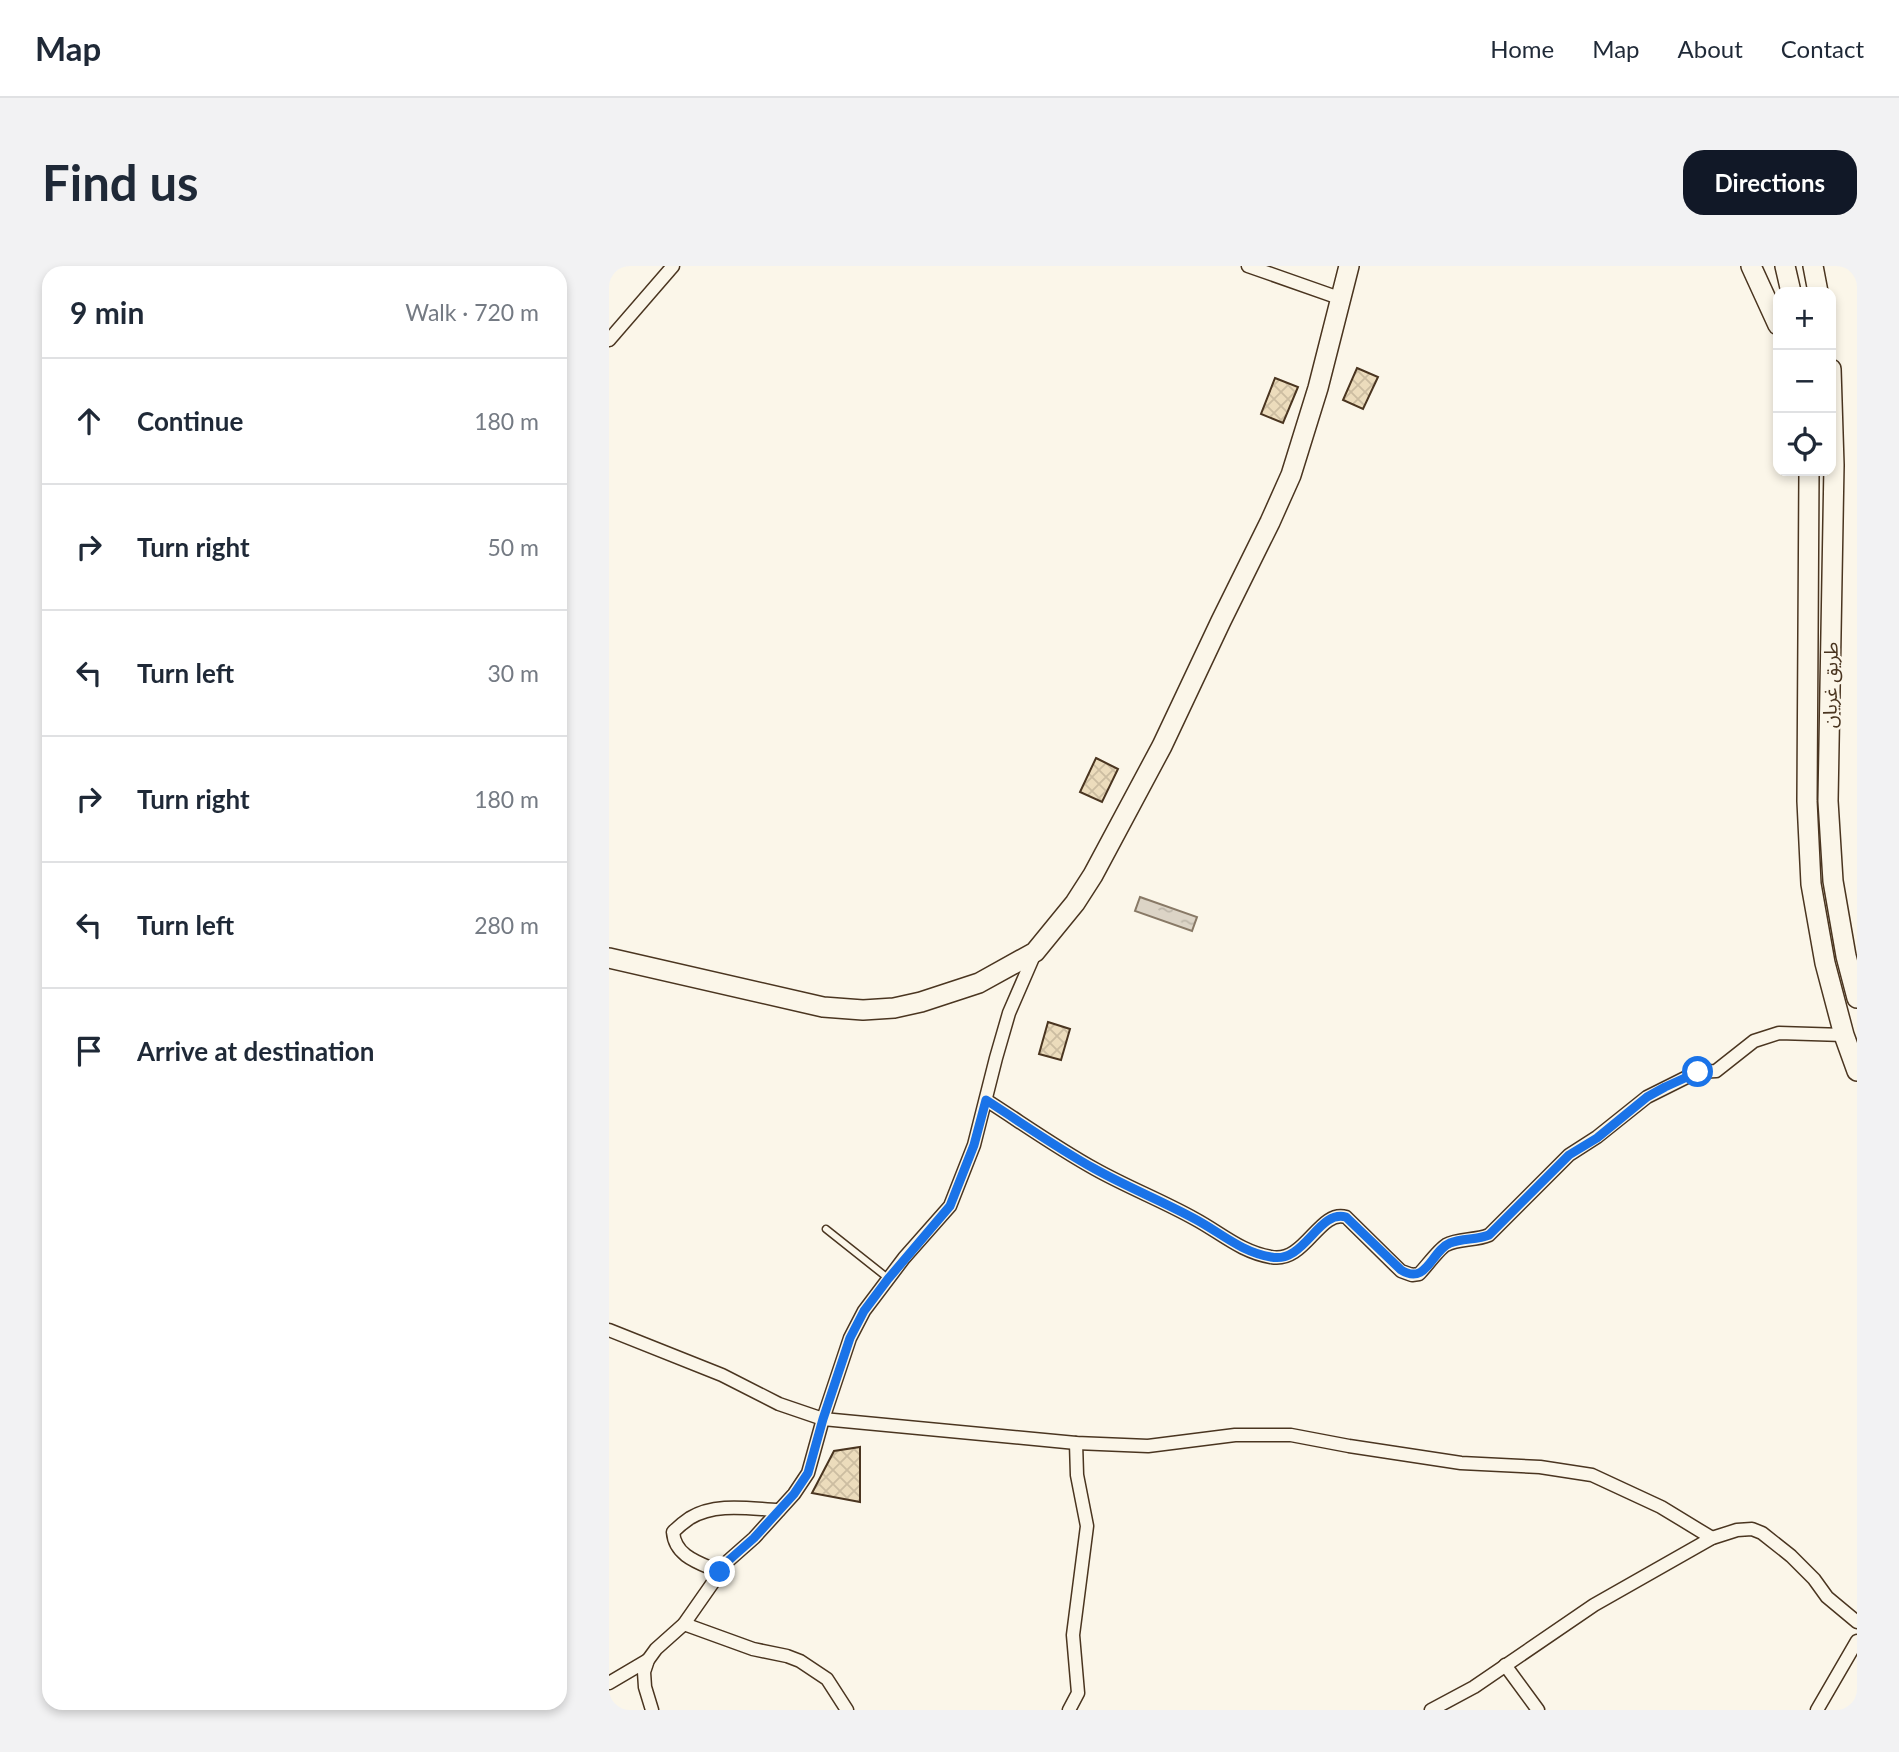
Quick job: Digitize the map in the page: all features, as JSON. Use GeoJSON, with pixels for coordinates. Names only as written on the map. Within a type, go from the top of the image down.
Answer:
{"type":"FeatureCollection","features":[{"type":"Feature","properties":{"kind":"main road"},"geometry":{"type":"LineString","coordinates":[[609,958],[823,1007],[863,1010],[894,1008],[921,1002],[979,983],[1035,952],[1075,903],[1093,875],[1156,757],[1256,553],[1291,475],[1318,388],[1349,266]]}},
{"type":"Feature","properties":{"kind":"main road"},"geometry":{"type":"LineString","coordinates":[[1751,266],[1773,314]]}},
{"type":"Feature","properties":{"kind":"main road"},"geometry":{"type":"LineString","coordinates":[[1785,266],[1790,287]]}},
{"type":"Feature","properties":{"kind":"main road"},"geometry":{"type":"LineString","coordinates":[[1813,266],[1817,287]]}},
{"type":"Feature","properties":{"kind":"main road","name":"طريق غريان"},"geometry":{"type":"LineString","coordinates":[[1832,413],[1834,465],[1828,801],[1833,881],[1846,957],[1857,998]]}},
{"type":"Feature","properties":{"kind":"main road"},"geometry":{"type":"LineString","coordinates":[[1809,476],[1807,802],[1811,884],[1825,962],[1844,1035],[1857,1071]]}},
{"type":"Feature","properties":{"kind":"street"},"geometry":{"type":"LineString","coordinates":[[609,340],[673,266]]}},
{"type":"Feature","properties":{"kind":"street"},"geometry":{"type":"LineString","coordinates":[[1248,266],[1342,299]]}},
{"type":"Feature","properties":{"kind":"street"},"geometry":{"type":"LineString","coordinates":[[652,1710],[645,1687],[644,1672],[648,1660],[656,1649],[684,1624],[728,1561],[754,1538],[794,1494],[808,1473],[850,1338],[864,1311],[950,1206],[974,1145],[1009,1013],[1035,952]]}},
{"type":"Feature","properties":{"kind":"street"},"geometry":{"type":"LineString","coordinates":[[986,1100],[1093,1168],[1197,1219],[1238,1247],[1272,1258],[1288,1256],[1296,1252],[1330,1218],[1340,1215],[1346,1217],[1401,1270],[1412,1275],[1419,1274],[1447,1244],[1489,1235],[1569,1155],[1597,1138],[1647,1097],[1698,1072],[1716,1071],[1754,1041],[1769,1035],[1844,1035]]}},
{"type":"Feature","properties":{"kind":"street"},"geometry":{"type":"LineString","coordinates":[[609,1329],[722,1375],[769,1399],[823,1419],[1076,1443],[1148,1446],[1235,1435],[1291,1435],[1461,1463],[1541,1467],[1592,1475],[1651,1503],[1712,1538]]}},
{"type":"Feature","properties":{"kind":"street"},"geometry":{"type":"LineString","coordinates":[[1069,1710],[1078,1693],[1073,1635],[1087,1526],[1077,1475],[1076,1443]]}},
{"type":"Feature","properties":{"kind":"street"},"geometry":{"type":"LineString","coordinates":[[720,1572],[684,1555],[674,1542],[673,1532],[692,1517],[709,1510],[779,1510]]}},
{"type":"Feature","properties":{"kind":"street"},"geometry":{"type":"LineString","coordinates":[[1431,1710],[1475,1687],[1594,1605],[1712,1538],[1744,1530],[1752,1529],[1762,1533],[1791,1556],[1814,1578],[1827,1597],[1857,1622]]}},
{"type":"Feature","properties":{"kind":"street"},"geometry":{"type":"LineString","coordinates":[[684,1624],[800,1661],[827,1679],[847,1710]]}},
{"type":"Feature","properties":{"kind":"street"},"geometry":{"type":"LineString","coordinates":[[1817,1710],[1857,1641]]}},
{"type":"Feature","properties":{"kind":"street"},"geometry":{"type":"LineString","coordinates":[[609,1683],[648,1660]]}},
{"type":"Feature","properties":{"kind":"street"},"geometry":{"type":"LineString","coordinates":[[1505,1665],[1538,1710]]}},
{"type":"Feature","properties":{"kind":"lane"},"geometry":{"type":"LineString","coordinates":[[825,1230],[888,1279]]}},
{"type":"Feature","properties":{"kind":"water"},"geometry":{"type":"Polygon","coordinates":[[[1140,897],[1197,917],[1192,931],[1135,911],[1140,897]]]}},
{"type":"Feature","properties":{"kind":"building"},"geometry":{"type":"Polygon","coordinates":[[[1357,368],[1378,377],[1363,409],[1343,400],[1357,368]]]}},
{"type":"Feature","properties":{"kind":"building"},"geometry":{"type":"Polygon","coordinates":[[[1275,378],[1298,387],[1283,423],[1261,414],[1275,378]]]}},
{"type":"Feature","properties":{"kind":"building"},"geometry":{"type":"Polygon","coordinates":[[[1096,758],[1118,769],[1102,802],[1080,792],[1096,758]]]}},
{"type":"Feature","properties":{"kind":"building"},"geometry":{"type":"Polygon","coordinates":[[[1048,1022],[1070,1029],[1061,1060],[1039,1054],[1048,1022]]]}},
{"type":"Feature","properties":{"kind":"building"},"geometry":{"type":"Polygon","coordinates":[[[860,1447],[860,1502],[812,1493],[834,1451],[860,1447]]]}},
{"type":"Feature","properties":{"kind":"route"},"geometry":{"type":"LineString","coordinates":[[720,1572],[794,1494],[808,1473],[850,1338],[864,1311],[888,1279],[950,1206],[962,1181],[986,1100],[1093,1168],[1197,1219],[1238,1247],[1272,1258],[1288,1256],[1296,1252],[1330,1218],[1340,1215],[1346,1217],[1401,1270],[1412,1275],[1419,1274],[1447,1244],[1489,1235],[1569,1155],[1597,1138],[1647,1097],[1698,1072]]}}]}
